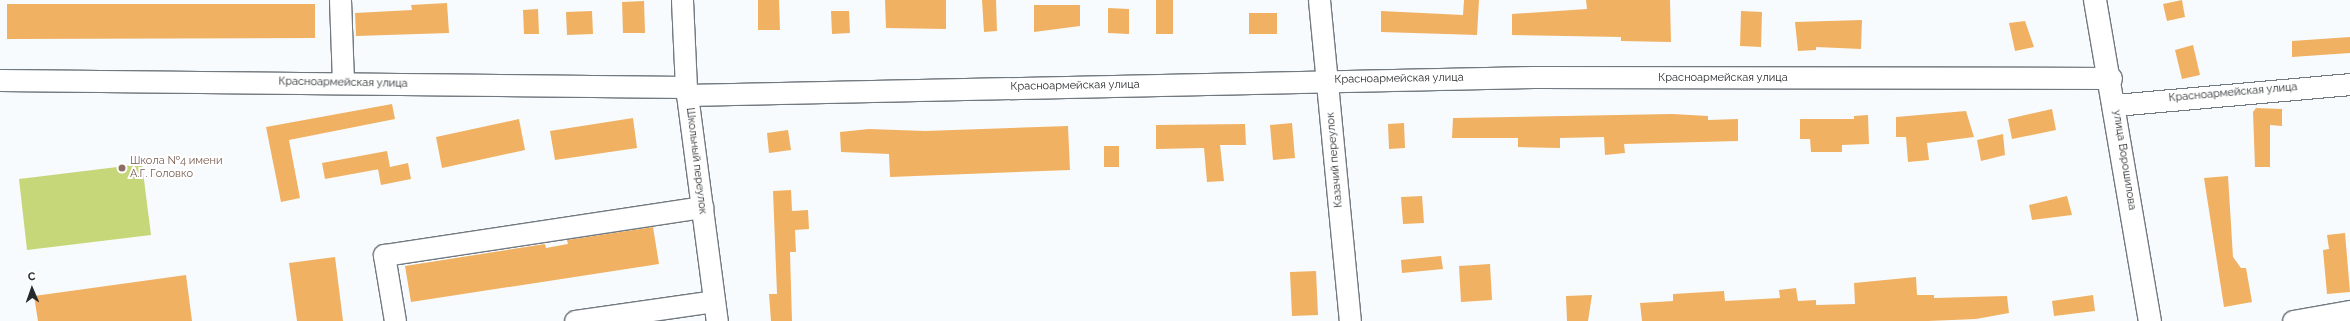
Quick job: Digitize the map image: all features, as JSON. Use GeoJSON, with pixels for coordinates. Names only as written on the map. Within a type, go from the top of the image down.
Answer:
{"type":"FeatureCollection","features":[{"type":"Feature","properties":{"kind":"main road","name":"улица Ворошилова"},"geometry":{"type":"LineString","coordinates":[[2095,0],[2111,78],[2150,321]]}},
{"type":"Feature","properties":{"kind":"street"},"geometry":{"type":"LineString","coordinates":[[340,0],[343,83]]}},
{"type":"Feature","properties":{"kind":"street","name":"Школьный переулок"},"geometry":{"type":"LineString","coordinates":[[682,0],[686,91],[715,311]]}},
{"type":"Feature","properties":{"kind":"street","name":"Казачий переулок"},"geometry":{"type":"LineString","coordinates":[[1319,0],[1350,321]]}},
{"type":"Feature","properties":{"kind":"street","name":"Красноармейская улица"},"geometry":{"type":"LineString","coordinates":[[0,80],[343,83],[686,91],[1327,80],[2111,78]]}},
{"type":"Feature","properties":{"kind":"street","name":"Красноармейская улица"},"geometry":{"type":"LineString","coordinates":[[2115,105],[2350,84]]}},
{"type":"Feature","properties":{"kind":"street"},"geometry":{"type":"LineString","coordinates":[[395,321],[384,255],[702,207]]}},
{"type":"Feature","properties":{"kind":"street"},"geometry":{"type":"LineString","coordinates":[[575,321],[715,311]]}},
{"type":"Feature","properties":{"kind":"street"},"geometry":{"type":"LineString","coordinates":[[2293,321],[2350,311]]}},
{"type":"Feature","properties":{"kind":"green space"},"geometry":{"type":"Polygon","coordinates":[[[142,164],[151,235],[27,250],[19,179],[142,164]]]}},
{"type":"Feature","properties":{"kind":"building"},"geometry":{"type":"Polygon","coordinates":[[[758,0],[779,0],[780,30],[758,30],[758,0]]]}},
{"type":"Feature","properties":{"kind":"building"},"geometry":{"type":"Polygon","coordinates":[[[885,0],[946,0],[946,29],[886,28],[885,0]]]}},
{"type":"Feature","properties":{"kind":"building"},"geometry":{"type":"Polygon","coordinates":[[[982,0],[996,0],[997,31],[984,32],[982,0]]]}},
{"type":"Feature","properties":{"kind":"building"},"geometry":{"type":"Polygon","coordinates":[[[1156,0],[1173,0],[1173,34],[1156,34],[1156,0]]]}},
{"type":"Feature","properties":{"kind":"building"},"geometry":{"type":"Polygon","coordinates":[[[1464,0],[1479,0],[1477,35],[1381,32],[1381,11],[1463,15],[1464,0]]]}},
{"type":"Feature","properties":{"kind":"building"},"geometry":{"type":"Polygon","coordinates":[[[1586,0],[1670,0],[1671,42],[1621,41],[1621,37],[1512,35],[1512,14],[1587,9],[1586,0]]]}},
{"type":"Feature","properties":{"kind":"building"},"geometry":{"type":"Polygon","coordinates":[[[2182,0],[2185,17],[2167,21],[2163,4],[2182,0]]]}},
{"type":"Feature","properties":{"kind":"building"},"geometry":{"type":"Polygon","coordinates":[[[644,1],[645,33],[623,33],[622,2],[644,1]]]}},
{"type":"Feature","properties":{"kind":"building"},"geometry":{"type":"Polygon","coordinates":[[[447,3],[449,33],[356,36],[355,13],[412,10],[411,5],[447,3]]]}},
{"type":"Feature","properties":{"kind":"building"},"geometry":{"type":"Polygon","coordinates":[[[7,4],[315,4],[315,38],[7,39],[7,4]]]}},
{"type":"Feature","properties":{"kind":"building"},"geometry":{"type":"Polygon","coordinates":[[[1034,5],[1080,5],[1080,26],[1034,32],[1034,5]]]}},
{"type":"Feature","properties":{"kind":"building"},"geometry":{"type":"Polygon","coordinates":[[[1108,8],[1129,9],[1129,34],[1108,33],[1108,8]]]}},
{"type":"Feature","properties":{"kind":"building"},"geometry":{"type":"Polygon","coordinates":[[[538,9],[539,34],[524,34],[523,10],[538,9]]]}},
{"type":"Feature","properties":{"kind":"building"},"geometry":{"type":"Polygon","coordinates":[[[592,11],[593,34],[567,35],[566,12],[592,11]]]}},
{"type":"Feature","properties":{"kind":"building"},"geometry":{"type":"Polygon","coordinates":[[[831,11],[849,11],[850,33],[832,34],[831,11]]]}},
{"type":"Feature","properties":{"kind":"building"},"geometry":{"type":"Polygon","coordinates":[[[1741,11],[1762,12],[1761,47],[1740,46],[1741,11]]]}},
{"type":"Feature","properties":{"kind":"building"},"geometry":{"type":"Polygon","coordinates":[[[1249,13],[1277,13],[1277,34],[1249,34],[1249,13]]]}},
{"type":"Feature","properties":{"kind":"building"},"geometry":{"type":"Polygon","coordinates":[[[1862,20],[1861,49],[1816,47],[1816,50],[1798,51],[1795,22],[1862,20]]]}},
{"type":"Feature","properties":{"kind":"building"},"geometry":{"type":"Polygon","coordinates":[[[2025,21],[2034,47],[2015,51],[2009,23],[2025,21]]]}},
{"type":"Feature","properties":{"kind":"building"},"geometry":{"type":"Polygon","coordinates":[[[2350,37],[2350,53],[2292,57],[2292,41],[2350,37]]]}},
{"type":"Feature","properties":{"kind":"building"},"geometry":{"type":"Polygon","coordinates":[[[2193,45],[2200,75],[2182,79],[2175,50],[2193,45]]]}},
{"type":"Feature","properties":{"kind":"building"},"geometry":{"type":"Polygon","coordinates":[[[392,104],[395,119],[289,140],[300,198],[281,202],[266,127],[392,104]]]}},
{"type":"Feature","properties":{"kind":"building"},"geometry":{"type":"Polygon","coordinates":[[[2256,108],[2282,109],[2282,126],[2270,125],[2270,167],[2255,167],[2253,112],[2256,108]]]}},
{"type":"Feature","properties":{"kind":"building"},"geometry":{"type":"Polygon","coordinates":[[[2052,109],[2056,130],[2012,139],[2008,119],[2052,109]]]}},
{"type":"Feature","properties":{"kind":"building"},"geometry":{"type":"Polygon","coordinates":[[[1966,111],[1974,137],[1927,143],[1929,160],[1908,162],[1906,137],[1896,137],[1896,117],[1966,111]]]}},
{"type":"Feature","properties":{"kind":"building"},"geometry":{"type":"Polygon","coordinates":[[[1672,114],[1708,116],[1708,120],[1738,119],[1738,141],[1624,144],[1625,153],[1605,155],[1604,137],[1560,138],[1560,148],[1518,147],[1518,138],[1452,138],[1453,118],[1672,114]]]}},
{"type":"Feature","properties":{"kind":"building"},"geometry":{"type":"Polygon","coordinates":[[[1868,115],[1869,144],[1842,145],[1842,152],[1811,152],[1810,139],[1800,139],[1800,119],[1854,119],[1854,116],[1868,115]]]}},
{"type":"Feature","properties":{"kind":"building"},"geometry":{"type":"Polygon","coordinates":[[[633,118],[637,148],[555,160],[550,131],[633,118]]]}},
{"type":"Feature","properties":{"kind":"building"},"geometry":{"type":"Polygon","coordinates":[[[519,119],[525,150],[442,168],[436,137],[519,119]]]}},
{"type":"Feature","properties":{"kind":"building"},"geometry":{"type":"Polygon","coordinates":[[[1292,123],[1295,158],[1273,160],[1270,125],[1292,123]]]}},
{"type":"Feature","properties":{"kind":"building"},"geometry":{"type":"Polygon","coordinates":[[[1404,123],[1405,148],[1389,149],[1388,124],[1404,123]]]}},
{"type":"Feature","properties":{"kind":"building"},"geometry":{"type":"Polygon","coordinates":[[[1245,124],[1246,145],[1220,145],[1224,181],[1207,182],[1204,148],[1156,149],[1156,125],[1245,124]]]}},
{"type":"Feature","properties":{"kind":"building"},"geometry":{"type":"Polygon","coordinates":[[[1068,126],[1070,170],[890,177],[889,154],[841,152],[840,132],[869,129],[925,131],[1068,126]]]}},
{"type":"Feature","properties":{"kind":"building"},"geometry":{"type":"Polygon","coordinates":[[[788,130],[791,150],[769,153],[767,133],[788,130]]]}},
{"type":"Feature","properties":{"kind":"building"},"geometry":{"type":"Polygon","coordinates":[[[2003,134],[2005,155],[1981,161],[1977,140],[2003,134]]]}},
{"type":"Feature","properties":{"kind":"building"},"geometry":{"type":"Polygon","coordinates":[[[1104,146],[1119,146],[1119,167],[1104,167],[1104,146]]]}},
{"type":"Feature","properties":{"kind":"building"},"geometry":{"type":"Polygon","coordinates":[[[387,151],[390,167],[408,163],[411,179],[381,185],[378,169],[325,179],[322,163],[387,151]]]}},
{"type":"Feature","properties":{"kind":"building"},"geometry":{"type":"Polygon","coordinates":[[[2228,176],[2233,257],[2241,268],[2246,268],[2252,302],[2224,307],[2204,178],[2228,176]]]}},
{"type":"Feature","properties":{"kind":"building"},"geometry":{"type":"Polygon","coordinates":[[[791,190],[792,211],[808,210],[809,229],[795,230],[796,252],[790,252],[792,321],[771,321],[769,294],[777,294],[773,191],[791,190]]]}},
{"type":"Feature","properties":{"kind":"building"},"geometry":{"type":"Polygon","coordinates":[[[1422,196],[1424,223],[1403,224],[1401,197],[1422,196]]]}},
{"type":"Feature","properties":{"kind":"building"},"geometry":{"type":"Polygon","coordinates":[[[2067,196],[2072,215],[2032,220],[2029,205],[2067,196]]]}},
{"type":"Feature","properties":{"kind":"building"},"geometry":{"type":"Polygon","coordinates":[[[653,227],[659,264],[411,302],[405,266],[545,244],[546,248],[568,244],[567,240],[653,227]]]}},
{"type":"Feature","properties":{"kind":"building"},"geometry":{"type":"Polygon","coordinates":[[[2345,233],[2350,292],[2327,294],[2323,250],[2329,249],[2327,235],[2345,233]]]}},
{"type":"Feature","properties":{"kind":"building"},"geometry":{"type":"Polygon","coordinates":[[[1441,256],[1443,269],[1402,273],[1401,260],[1441,256]]]}},
{"type":"Feature","properties":{"kind":"building"},"geometry":{"type":"Polygon","coordinates":[[[335,257],[343,321],[297,321],[289,263],[335,257]]]}},
{"type":"Feature","properties":{"kind":"building"},"geometry":{"type":"Polygon","coordinates":[[[1490,264],[1492,300],[1461,302],[1459,266],[1490,264]]]}},
{"type":"Feature","properties":{"kind":"building"},"geometry":{"type":"Polygon","coordinates":[[[1316,271],[1318,315],[1292,316],[1290,272],[1316,271]]]}},
{"type":"Feature","properties":{"kind":"building"},"geometry":{"type":"Polygon","coordinates":[[[186,275],[192,321],[38,321],[34,296],[186,275]]]}},
{"type":"Feature","properties":{"kind":"building"},"geometry":{"type":"Polygon","coordinates":[[[1916,277],[1917,295],[1934,295],[1934,298],[2007,296],[2009,313],[1976,319],[1928,321],[1642,321],[1640,303],[1673,301],[1673,294],[1724,291],[1725,301],[1780,298],[1779,290],[1796,288],[1798,301],[1816,300],[1816,305],[1855,304],[1854,283],[1916,277]]]}},
{"type":"Feature","properties":{"kind":"building"},"geometry":{"type":"Polygon","coordinates":[[[1592,295],[1588,321],[1567,321],[1566,296],[1592,295]]]}},
{"type":"Feature","properties":{"kind":"building"},"geometry":{"type":"Polygon","coordinates":[[[2093,295],[2095,311],[2054,316],[2052,301],[2093,295]]]}},
{"type":"Feature","properties":{"kind":"place","name":"Школа №4 имени А.Г. Головко"},"geometry":{"type":"Point","coordinates":[122,168]}}]}
